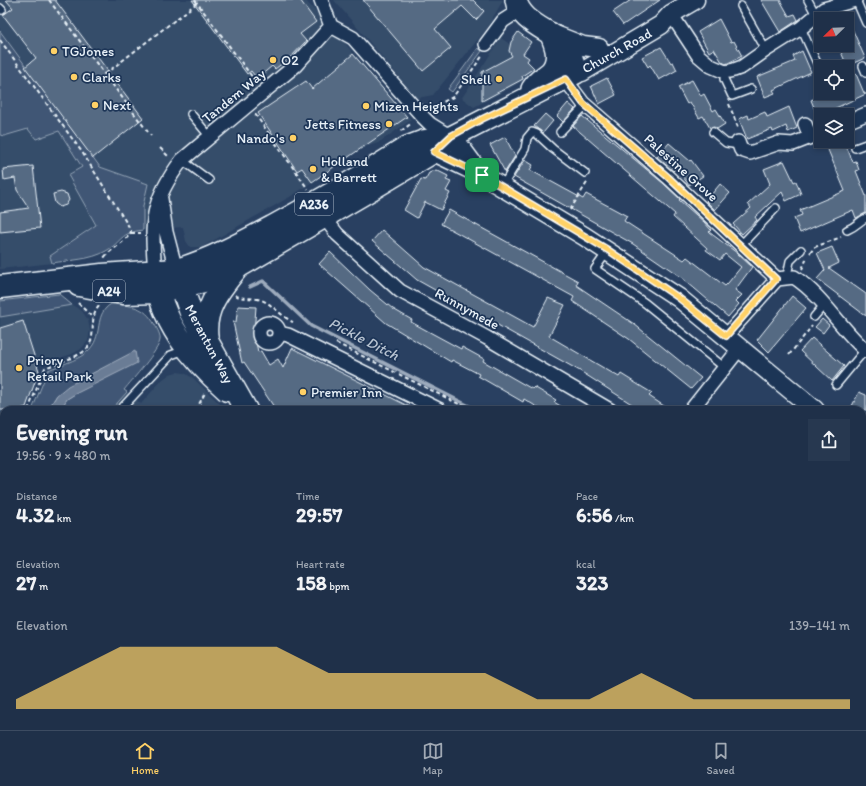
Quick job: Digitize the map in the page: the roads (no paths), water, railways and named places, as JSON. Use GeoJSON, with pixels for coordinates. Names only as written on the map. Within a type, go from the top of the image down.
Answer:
{"type":"FeatureCollection","features":[{"type":"Feature","properties":{"kind":"highway"},"geometry":{"type":"LineString","coordinates":[[186,350],[204,350],[210,352],[211,349],[205,329],[210,305],[237,268]]}},
{"type":"Feature","properties":{"kind":"highway","name":"A24"},"geometry":{"type":"LineString","coordinates":[[0,287],[63,281],[124,293],[156,282],[178,279]]}},
{"type":"Feature","properties":{"kind":"highway","name":"Merantun Way"},"geometry":{"type":"LineString","coordinates":[[178,279],[191,313],[242,405]]}},
{"type":"Feature","properties":{"kind":"highway","name":"Merantun Way"},"geometry":{"type":"LineString","coordinates":[[156,282],[163,309],[186,350],[242,405]]}},
{"type":"Feature","properties":{"kind":"main road"},"geometry":{"type":"LineString","coordinates":[[518,5],[525,16],[565,45],[572,58],[571,76]]}},
{"type":"Feature","properties":{"kind":"main road"},"geometry":{"type":"LineString","coordinates":[[529,95],[537,80],[549,72],[556,59],[557,50],[550,33]]}},
{"type":"Feature","properties":{"kind":"main road","name":"A236"},"geometry":{"type":"LineString","coordinates":[[178,279],[237,268],[434,152],[453,135],[529,95],[571,76]]}},
{"type":"Feature","properties":{"kind":"main road","name":"A236"},"geometry":{"type":"LineString","coordinates":[[178,279],[205,260],[229,249],[343,188],[407,147],[423,141],[453,135]]}},
{"type":"Feature","properties":{"kind":"street"},"geometry":{"type":"LineString","coordinates":[[321,0],[331,26],[353,38],[430,124],[453,135],[462,150],[482,175]]}},
{"type":"Feature","properties":{"kind":"street","name":"Church Road"},"geometry":{"type":"LineString","coordinates":[[571,76],[582,72],[661,25],[671,14],[695,0]]}},
{"type":"Feature","properties":{"kind":"street"},"geometry":{"type":"LineString","coordinates":[[821,12],[833,5],[856,0]]}},
{"type":"Feature","properties":{"kind":"street"},"geometry":{"type":"LineString","coordinates":[[486,44],[503,21],[518,5]]}},
{"type":"Feature","properties":{"kind":"street"},"geometry":{"type":"LineString","coordinates":[[671,14],[698,55],[710,66],[725,72],[742,67],[801,28],[814,17]]}},
{"type":"Feature","properties":{"kind":"street","name":"Church Road"},"geometry":{"type":"LineString","coordinates":[[571,76],[580,62],[599,48],[657,16],[671,14]]}},
{"type":"Feature","properties":{"kind":"street","name":"Tandem Way"},"geometry":{"type":"LineString","coordinates":[[156,282],[152,236],[153,219],[160,194],[176,159],[210,137],[249,106],[296,65],[331,26]]}},
{"type":"Feature","properties":{"kind":"street"},"geometry":{"type":"LineString","coordinates":[[550,33],[567,38],[583,46],[599,48]]}},
{"type":"Feature","properties":{"kind":"street","name":"Palestine Grove"},"geometry":{"type":"LineString","coordinates":[[571,76],[583,103],[742,245],[786,278],[812,290],[850,337],[866,350]]}},
{"type":"Feature","properties":{"kind":"street"},"geometry":{"type":"LineString","coordinates":[[854,120],[865,117]]}},
{"type":"Feature","properties":{"kind":"street"},"geometry":{"type":"LineString","coordinates":[[805,124],[814,133]]}},
{"type":"Feature","properties":{"kind":"street"},"geometry":{"type":"LineString","coordinates":[[738,143],[741,150],[750,153],[773,144],[793,144],[814,136]]}},
{"type":"Feature","properties":{"kind":"street"},"geometry":{"type":"LineString","coordinates":[[434,152],[482,175],[608,250],[679,298],[810,406]]}},
{"type":"Feature","properties":{"kind":"street"},"geometry":{"type":"LineString","coordinates":[[160,194],[162,213],[178,279]]}},
{"type":"Feature","properties":{"kind":"street","name":"Runnymede"},"geometry":{"type":"LineString","coordinates":[[324,217],[337,234],[400,291],[487,338],[603,406]]}},
{"type":"Feature","properties":{"kind":"street"},"geometry":{"type":"LineString","coordinates":[[726,336],[786,278]]}},
{"type":"Feature","properties":{"kind":"street"},"geometry":{"type":"LineString","coordinates":[[279,333],[288,335],[432,406]]}},
{"type":"Feature","properties":{"kind":"street"},"geometry":{"type":"LineString","coordinates":[[694,406],[740,348]]}},
{"type":"Feature","properties":{"kind":"lane"},"geometry":{"type":"LineString","coordinates":[[808,0],[814,12]]}},
{"type":"Feature","properties":{"kind":"lane"},"geometry":{"type":"LineString","coordinates":[[856,0],[866,22]]}},
{"type":"Feature","properties":{"kind":"lane"},"geometry":{"type":"LineString","coordinates":[[741,6],[766,50]]}},
{"type":"Feature","properties":{"kind":"lane"},"geometry":{"type":"LineString","coordinates":[[801,28],[816,60]]}},
{"type":"Feature","properties":{"kind":"lane"},"geometry":{"type":"LineString","coordinates":[[725,72],[724,79],[730,94],[734,96],[751,89]]}},
{"type":"Feature","properties":{"kind":"lane"},"geometry":{"type":"LineString","coordinates":[[560,132],[581,110],[583,103]]}},
{"type":"Feature","properties":{"kind":"lane"},"geometry":{"type":"LineString","coordinates":[[191,114],[210,137]]}},
{"type":"Feature","properties":{"kind":"lane"},"geometry":{"type":"LineString","coordinates":[[502,187],[525,149],[527,138],[532,132],[538,134],[553,149],[585,173]]}},
{"type":"Feature","properties":{"kind":"lane"},"geometry":{"type":"LineString","coordinates":[[714,132],[726,143],[738,143]]}},
{"type":"Feature","properties":{"kind":"lane"},"geometry":{"type":"LineString","coordinates":[[855,148],[866,144]]}},
{"type":"Feature","properties":{"kind":"lane"},"geometry":{"type":"LineString","coordinates":[[176,159],[209,180]]}},
{"type":"Feature","properties":{"kind":"lane"},"geometry":{"type":"LineString","coordinates":[[742,245],[776,208]]}},
{"type":"Feature","properties":{"kind":"lane"},"geometry":{"type":"LineString","coordinates":[[847,230],[858,226],[861,220],[866,218]]}},
{"type":"Feature","properties":{"kind":"lane"},"geometry":{"type":"LineString","coordinates":[[608,250],[595,269],[645,303],[725,368]]}},
{"type":"Feature","properties":{"kind":"lane"},"geometry":{"type":"LineString","coordinates":[[786,278],[790,261],[801,250]]}},
{"type":"Feature","properties":{"kind":"lane"},"geometry":{"type":"LineString","coordinates":[[814,316],[824,305]]}},
{"type":"Feature","properties":{"kind":"lane"},"geometry":{"type":"LineString","coordinates":[[124,406],[171,355],[186,350]]}},
{"type":"Feature","properties":{"kind":"lane"},"geometry":{"type":"LineString","coordinates":[[836,385],[866,350]]}},
{"type":"Feature","properties":{"kind":"waterway","name":"Pickle Ditch"},"geometry":{"type":"LineString","coordinates":[[250,287],[263,281],[311,326],[469,406]]}},
{"type":"Feature","properties":{"kind":"place","name":"TGJones"},"geometry":{"type":"Point","coordinates":[54,51]}},
{"type":"Feature","properties":{"kind":"place","name":"O2"},"geometry":{"type":"Point","coordinates":[273,60]}},
{"type":"Feature","properties":{"kind":"place","name":"Clarks"},"geometry":{"type":"Point","coordinates":[74,77]}},
{"type":"Feature","properties":{"kind":"place","name":"Shell"},"geometry":{"type":"Point","coordinates":[499,79]}},
{"type":"Feature","properties":{"kind":"place","name":"Next"},"geometry":{"type":"Point","coordinates":[95,105]}},
{"type":"Feature","properties":{"kind":"place","name":"Mizen Heights"},"geometry":{"type":"Point","coordinates":[366,106]}},
{"type":"Feature","properties":{"kind":"place","name":"Jetts Fitness"},"geometry":{"type":"Point","coordinates":[389,124]}},
{"type":"Feature","properties":{"kind":"place","name":"Nando's"},"geometry":{"type":"Point","coordinates":[293,138]}},
{"type":"Feature","properties":{"kind":"place","name":"Holland & Barrett"},"geometry":{"type":"Point","coordinates":[313,169]}},
{"type":"Feature","properties":{"kind":"place","name":"Priory Retail Park"},"geometry":{"type":"Point","coordinates":[19,368]}},
{"type":"Feature","properties":{"kind":"place","name":"Premier Inn"},"geometry":{"type":"Point","coordinates":[303,392]}}]}
